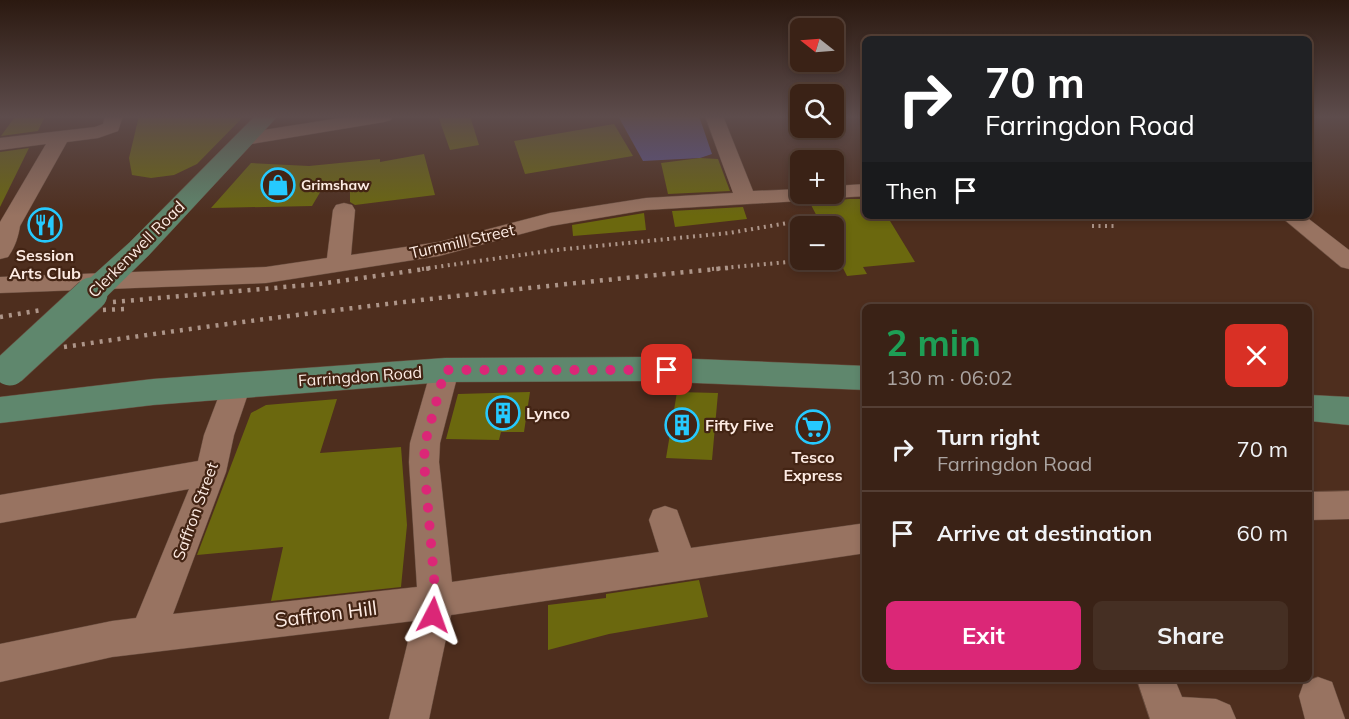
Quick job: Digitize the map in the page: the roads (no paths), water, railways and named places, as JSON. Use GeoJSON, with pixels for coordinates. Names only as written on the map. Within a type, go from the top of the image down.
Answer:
{"type":"FeatureCollection","features":[{"type":"Feature","properties":{"kind":"main road","name":"Clerkenwell Road"},"geometry":{"type":"LineString","coordinates":[[0,378],[139,249],[235,150]]}},
{"type":"Feature","properties":{"kind":"main road","name":"Farringdon Road"},"geometry":{"type":"LineString","coordinates":[[0,410],[237,385],[445,370],[647,369],[862,378]]}},
{"type":"Feature","properties":{"kind":"main road"},"geometry":{"type":"LineString","coordinates":[[1312,408],[1349,411]]}},
{"type":"Feature","properties":{"kind":"street"},"geometry":{"type":"LineString","coordinates":[[0,252],[7,238],[9,226],[53,150]]}},
{"type":"Feature","properties":{"kind":"street"},"geometry":{"type":"LineString","coordinates":[[725,150],[727,155],[732,158],[745,198]]}},
{"type":"Feature","properties":{"kind":"street"},"geometry":{"type":"LineString","coordinates":[[844,191],[862,190]]}},
{"type":"Feature","properties":{"kind":"street","name":"Turnmill Street"},"geometry":{"type":"LineString","coordinates":[[0,285],[98,287],[267,275],[439,249],[487,226],[550,220],[646,204],[790,196]]}},
{"type":"Feature","properties":{"kind":"street"},"geometry":{"type":"LineString","coordinates":[[338,265],[344,210]]}},
{"type":"Feature","properties":{"kind":"street"},"geometry":{"type":"LineString","coordinates":[[1295,219],[1349,262]]}},
{"type":"Feature","properties":{"kind":"street"},"geometry":{"type":"LineString","coordinates":[[409,719],[436,601],[424,462],[425,443],[445,370]]}},
{"type":"Feature","properties":{"kind":"street","name":"Saffron Street"},"geometry":{"type":"LineString","coordinates":[[147,636],[211,472],[219,435],[237,385]]}},
{"type":"Feature","properties":{"kind":"street"},"geometry":{"type":"LineString","coordinates":[[0,509],[211,472]]}},
{"type":"Feature","properties":{"kind":"street"},"geometry":{"type":"LineString","coordinates":[[1312,506],[1349,505]]}},
{"type":"Feature","properties":{"kind":"street"},"geometry":{"type":"LineString","coordinates":[[665,520],[681,566]]}},
{"type":"Feature","properties":{"kind":"street","name":"Saffron Hill"},"geometry":{"type":"LineString","coordinates":[[0,663],[112,639],[436,601],[862,539]]}},
{"type":"Feature","properties":{"kind":"street"},"geometry":{"type":"LineString","coordinates":[[1157,682],[1169,717],[1216,719]]}},
{"type":"Feature","properties":{"kind":"railway"},"geometry":{"type":"LineString","coordinates":[[422,269],[556,250],[729,233],[790,223]]}},
{"type":"Feature","properties":{"kind":"railway"},"geometry":{"type":"LineString","coordinates":[[1092,226],[1115,226]]}},
{"type":"Feature","properties":{"kind":"railway"},"geometry":{"type":"LineString","coordinates":[[712,269],[790,262]]}},
{"type":"Feature","properties":{"kind":"railway"},"geometry":{"type":"LineString","coordinates":[[113,302],[319,284],[432,268]]}},
{"type":"Feature","properties":{"kind":"railway"},"geometry":{"type":"LineString","coordinates":[[64,347],[396,303],[728,268]]}},
{"type":"Feature","properties":{"kind":"railway"},"geometry":{"type":"LineString","coordinates":[[103,310],[125,309]]}},
{"type":"Feature","properties":{"kind":"railway"},"geometry":{"type":"LineString","coordinates":[[0,317],[42,310]]}},
{"type":"Feature","properties":{"kind":"place","name":"Grimshaw"},"geometry":{"type":"Point","coordinates":[278,185]}},
{"type":"Feature","properties":{"kind":"place","name":"Session Arts Club"},"geometry":{"type":"Point","coordinates":[45,225]}},
{"type":"Feature","properties":{"kind":"place","name":"Lynco"},"geometry":{"type":"Point","coordinates":[503,413]}},
{"type":"Feature","properties":{"kind":"place","name":"Fifty Five"},"geometry":{"type":"Point","coordinates":[682,425]}},
{"type":"Feature","properties":{"kind":"place","name":"Tesco Express"},"geometry":{"type":"Point","coordinates":[813,427]}}]}
